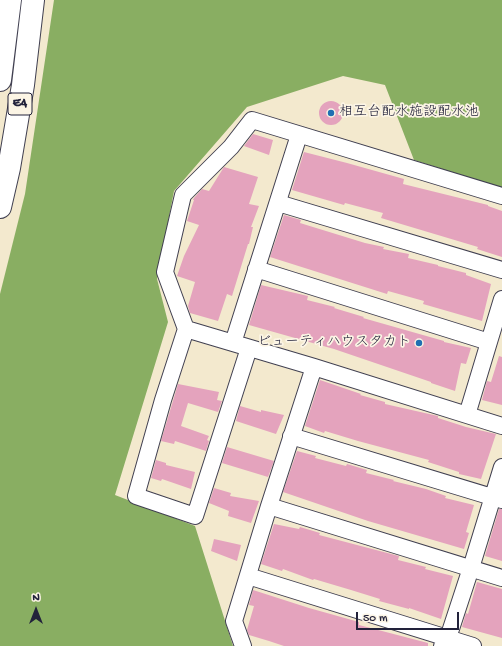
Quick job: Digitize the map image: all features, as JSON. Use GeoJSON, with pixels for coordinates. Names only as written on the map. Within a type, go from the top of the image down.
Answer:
{"type":"FeatureCollection","features":[{"type":"Feature","properties":{"kind":"highway","name":"E4"},"geometry":{"type":"LineString","coordinates":[[0,80],[10,0]]}},
{"type":"Feature","properties":{"kind":"highway","name":"E4"},"geometry":{"type":"LineString","coordinates":[[0,207],[9,168],[23,85],[33,0]]}},
{"type":"Feature","properties":{"kind":"street"},"geometry":{"type":"LineString","coordinates":[[249,348],[195,516],[136,496],[163,400],[186,329],[165,272],[183,195],[231,147],[252,120],[502,196]]}},
{"type":"Feature","properties":{"kind":"street"},"geometry":{"type":"LineString","coordinates":[[234,343],[299,135]]}},
{"type":"Feature","properties":{"kind":"street"},"geometry":{"type":"LineString","coordinates":[[278,202],[502,270]]}},
{"type":"Feature","properties":{"kind":"street"},"geometry":{"type":"LineString","coordinates":[[256,269],[489,342]]}},
{"type":"Feature","properties":{"kind":"street"},"geometry":{"type":"LineString","coordinates":[[467,415],[502,299]]}},
{"type":"Feature","properties":{"kind":"street"},"geometry":{"type":"LineString","coordinates":[[186,329],[314,367],[502,426]]}},
{"type":"Feature","properties":{"kind":"street"},"geometry":{"type":"LineString","coordinates":[[243,646],[234,621],[291,436],[314,367]]}},
{"type":"Feature","properties":{"kind":"street"},"geometry":{"type":"LineString","coordinates":[[291,436],[497,498]]}},
{"type":"Feature","properties":{"kind":"street"},"geometry":{"type":"LineString","coordinates":[[445,642],[497,498],[502,468]]}},
{"type":"Feature","properties":{"kind":"street"},"geometry":{"type":"LineString","coordinates":[[269,506],[502,578]]}},
{"type":"Feature","properties":{"kind":"street"},"geometry":{"type":"LineString","coordinates":[[248,576],[445,642],[473,646]]}},
{"type":"Feature","properties":{"kind":"green space"},"geometry":{"type":"Polygon","coordinates":[[[54,0],[502,0],[502,188],[414,160],[385,85],[343,76],[247,107],[174,191],[157,279],[168,322],[115,495],[195,526],[233,646],[0,646],[0,294],[25,194],[54,0]]]}},
{"type":"Feature","properties":{"kind":"building","name":"相互台配水施設配水池"},"geometry":{"type":"Polygon","coordinates":[[[331,101],[340,104],[343,113],[340,122],[331,125],[322,122],[319,113],[322,104],[331,101]]]}},
{"type":"Feature","properties":{"kind":"building"},"geometry":{"type":"Polygon","coordinates":[[[253,134],[273,140],[269,155],[244,146],[253,134]]]}},
{"type":"Feature","properties":{"kind":"building"},"geometry":{"type":"Polygon","coordinates":[[[304,152],[404,179],[403,184],[488,205],[502,211],[502,257],[477,249],[478,247],[381,218],[383,213],[345,203],[344,205],[292,190],[304,152]]]}},
{"type":"Feature","properties":{"kind":"building"},"geometry":{"type":"Polygon","coordinates":[[[224,167],[258,177],[249,204],[259,206],[251,227],[253,227],[249,244],[232,296],[227,294],[218,321],[190,313],[188,306],[195,282],[177,276],[184,256],[199,225],[187,221],[193,200],[202,189],[209,191],[224,167]]]}},
{"type":"Feature","properties":{"kind":"building"},"geometry":{"type":"Polygon","coordinates":[[[284,215],[301,220],[300,223],[365,243],[384,247],[383,249],[409,254],[408,258],[466,273],[466,275],[491,284],[482,321],[423,304],[424,301],[388,291],[387,294],[270,257],[284,215]]]}},
{"type":"Feature","properties":{"kind":"building"},"geometry":{"type":"Polygon","coordinates":[[[261,285],[308,296],[307,300],[335,307],[334,308],[364,317],[363,318],[444,342],[471,348],[466,364],[461,363],[455,391],[334,349],[249,325],[261,285]]]}},
{"type":"Feature","properties":{"kind":"building"},"geometry":{"type":"Polygon","coordinates":[[[499,356],[502,357],[502,405],[482,400],[487,381],[491,382],[499,356]]]}},
{"type":"Feature","properties":{"kind":"building"},"geometry":{"type":"Polygon","coordinates":[[[320,380],[361,394],[360,395],[385,402],[385,404],[438,416],[438,418],[466,427],[496,434],[481,479],[459,474],[459,472],[428,462],[429,460],[325,431],[324,433],[305,426],[320,380]]]}},
{"type":"Feature","properties":{"kind":"building"},"geometry":{"type":"Polygon","coordinates":[[[178,384],[219,392],[217,400],[222,401],[218,412],[188,403],[181,426],[209,436],[206,451],[175,441],[174,444],[161,441],[178,384]]]}},
{"type":"Feature","properties":{"kind":"building"},"geometry":{"type":"Polygon","coordinates":[[[240,406],[261,412],[261,410],[284,415],[276,434],[236,421],[240,406]]]}},
{"type":"Feature","properties":{"kind":"building"},"geometry":{"type":"Polygon","coordinates":[[[227,447],[274,461],[268,477],[222,463],[227,447]]]}},
{"type":"Feature","properties":{"kind":"building"},"geometry":{"type":"Polygon","coordinates":[[[297,451],[316,456],[315,458],[346,466],[347,464],[367,470],[366,473],[426,489],[446,496],[445,498],[474,505],[466,532],[469,533],[464,549],[368,521],[283,492],[297,451]]]}},
{"type":"Feature","properties":{"kind":"building"},"geometry":{"type":"Polygon","coordinates":[[[156,460],[166,463],[166,465],[195,472],[191,489],[162,479],[161,481],[151,478],[156,460]]]}},
{"type":"Feature","properties":{"kind":"building"},"geometry":{"type":"Polygon","coordinates":[[[214,488],[231,493],[230,496],[259,501],[251,523],[228,516],[229,511],[209,503],[214,488]]]}},
{"type":"Feature","properties":{"kind":"building"},"geometry":{"type":"Polygon","coordinates":[[[499,509],[502,509],[502,561],[485,556],[499,509]]]}},
{"type":"Feature","properties":{"kind":"building"},"geometry":{"type":"Polygon","coordinates":[[[274,524],[299,529],[300,527],[320,533],[319,535],[399,556],[398,560],[453,576],[441,619],[409,608],[379,601],[380,599],[314,579],[313,580],[283,569],[282,571],[261,564],[274,524]]]}},
{"type":"Feature","properties":{"kind":"building"},"geometry":{"type":"Polygon","coordinates":[[[214,539],[241,545],[237,561],[211,551],[214,539]]]}},
{"type":"Feature","properties":{"kind":"building"},"geometry":{"type":"Polygon","coordinates":[[[477,582],[502,589],[502,638],[462,627],[466,613],[468,614],[477,582]]]}},
{"type":"Feature","properties":{"kind":"building"},"geometry":{"type":"Polygon","coordinates":[[[253,590],[359,622],[359,625],[428,643],[428,646],[284,646],[249,635],[247,630],[254,606],[249,605],[253,590]]]}},
{"type":"Feature","properties":{"kind":"place","name":"相互台配水施設配水池"},"geometry":{"type":"Point","coordinates":[331,113]}},
{"type":"Feature","properties":{"kind":"place","name":"ビューティハウスタカト"},"geometry":{"type":"Point","coordinates":[419,343]}}]}
